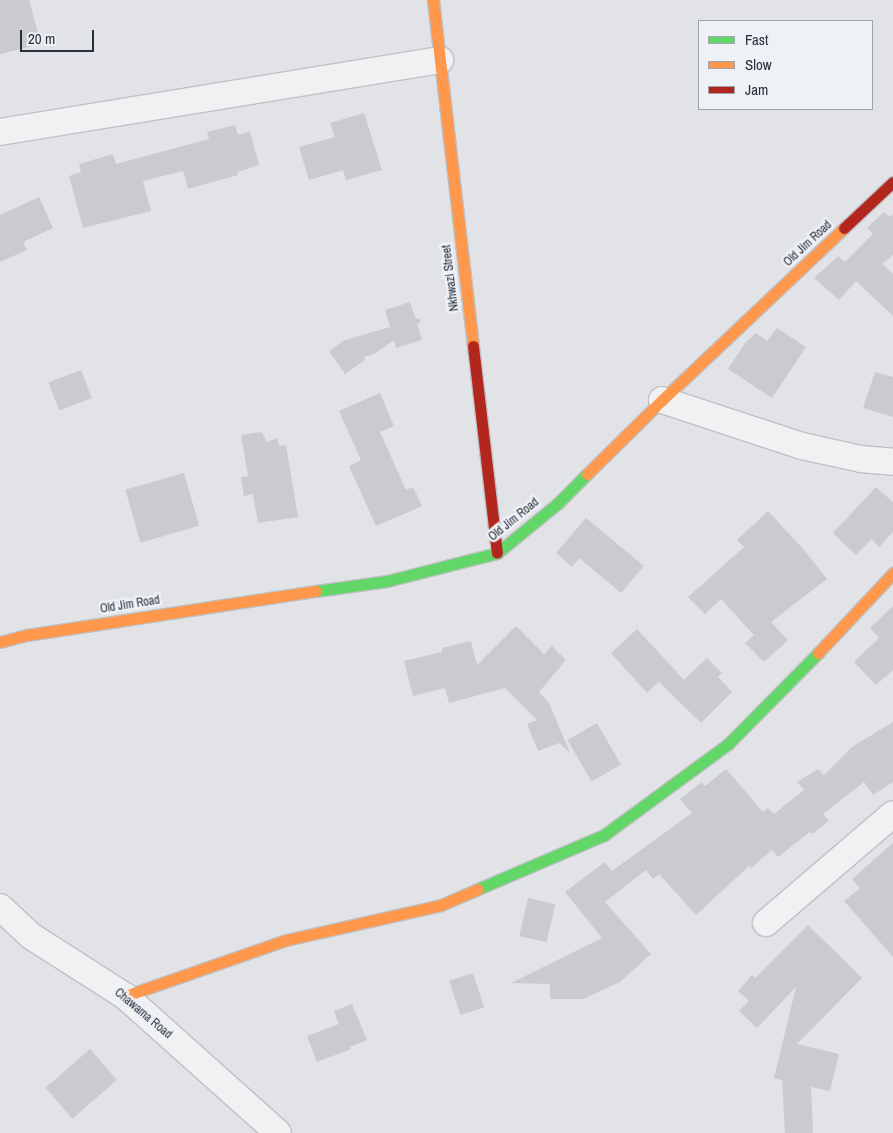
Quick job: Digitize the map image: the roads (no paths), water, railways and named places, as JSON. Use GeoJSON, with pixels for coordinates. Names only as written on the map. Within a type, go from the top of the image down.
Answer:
{"type":"FeatureCollection","features":[{"type":"Feature","properties":{"kind":"street","name":"Nkhwazi Street"},"geometry":{"type":"LineString","coordinates":[[433,0],[497,553]]}},
{"type":"Feature","properties":{"kind":"street"},"geometry":{"type":"LineString","coordinates":[[0,132],[440,60]]}},
{"type":"Feature","properties":{"kind":"street","name":"Old Jim Road"},"geometry":{"type":"LineString","coordinates":[[0,642],[226,603],[387,581],[497,553],[558,503],[662,400],[893,182]]}},
{"type":"Feature","properties":{"kind":"street"},"geometry":{"type":"LineString","coordinates":[[662,400],[802,446],[861,459],[893,462]]}},
{"type":"Feature","properties":{"kind":"street"},"geometry":{"type":"LineString","coordinates":[[125,996],[286,940],[441,905],[604,835],[728,744],[821,650],[893,573]]}},
{"type":"Feature","properties":{"kind":"street"},"geometry":{"type":"LineString","coordinates":[[766,923],[893,814]]}},
{"type":"Feature","properties":{"kind":"street","name":"Chawama Road"},"geometry":{"type":"LineString","coordinates":[[0,907],[31,936],[125,996],[278,1133]]}}]}
